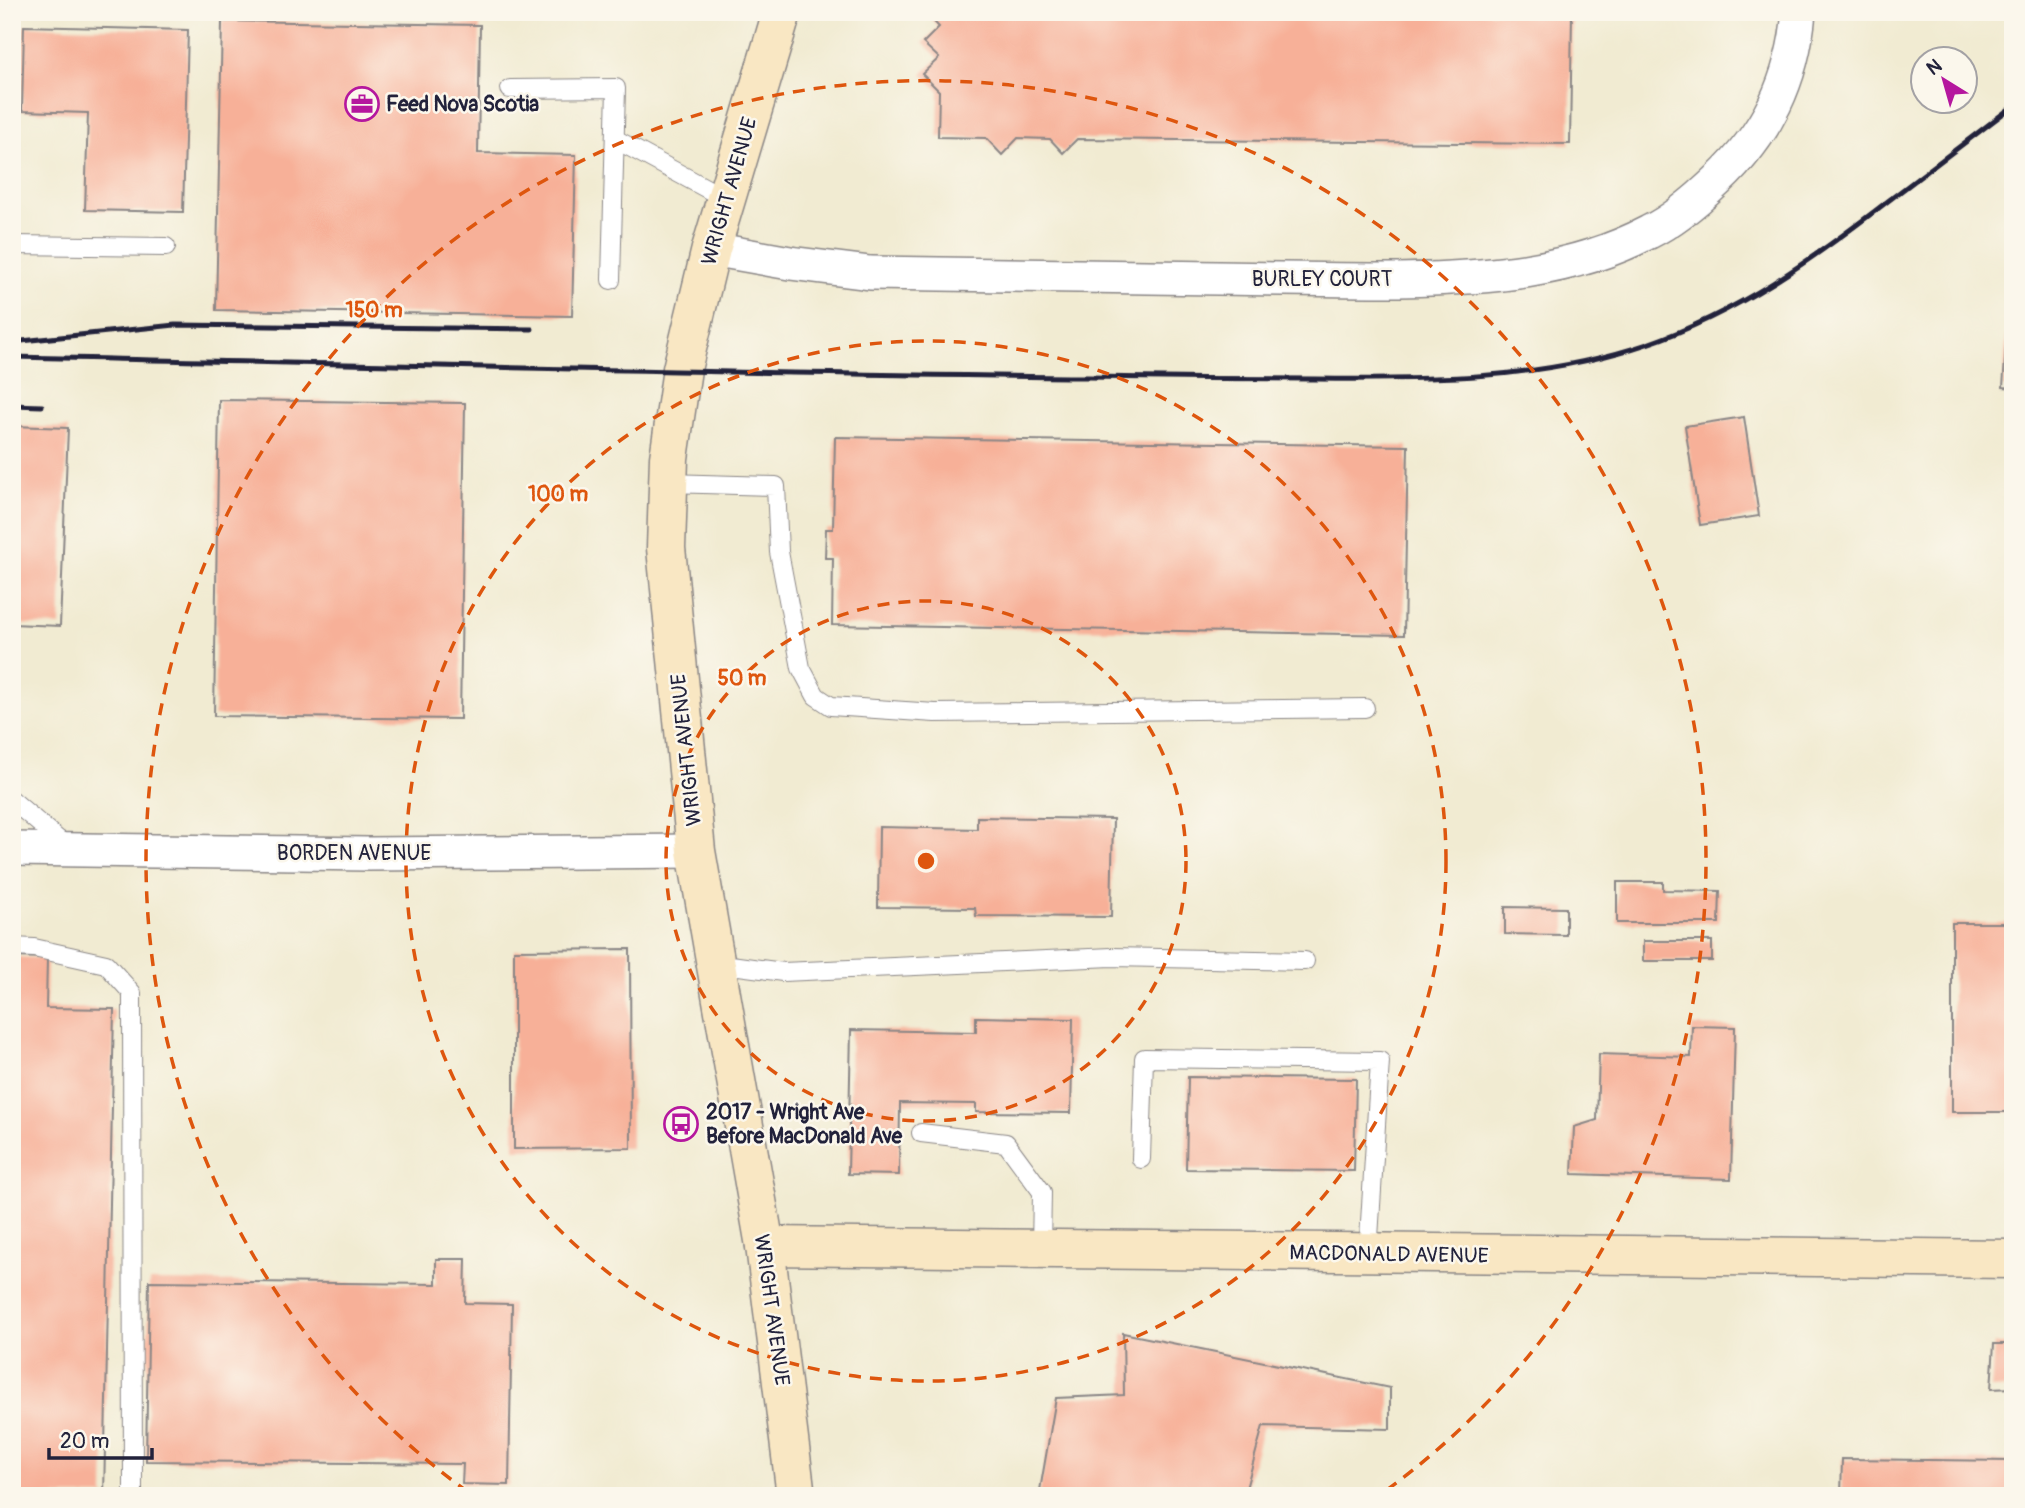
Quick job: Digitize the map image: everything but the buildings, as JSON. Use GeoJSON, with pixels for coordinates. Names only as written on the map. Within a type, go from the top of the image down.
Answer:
{"type":"FeatureCollection","features":[{"type":"Feature","properties":{"kind":"main road","name":"WRIGHT AVENUE"},"geometry":{"type":"LineString","coordinates":[[782,12],[711,248],[682,369],[669,458],[666,548],[696,851],[765,1246],[796,1496]]}},
{"type":"Feature","properties":{"kind":"main road","name":"MACDONALD AVENUE"},"geometry":{"type":"LineString","coordinates":[[765,1246],[2013,1259]]}},
{"type":"Feature","properties":{"kind":"street","name":"BURLEY COURT"},"geometry":{"type":"LineString","coordinates":[[711,248],[790,263],[870,273],[1359,280],[1466,279],[1527,273],[1591,256],[1650,232],[1697,200],[1741,158],[1773,112],[1796,43],[1799,12]]}},
{"type":"Feature","properties":{"kind":"street","name":"BORDEN AVENUE"},"geometry":{"type":"LineString","coordinates":[[12,849],[368,854],[696,851]]}},
{"type":"Feature","properties":{"kind":"lane"},"geometry":{"type":"LineString","coordinates":[[510,89],[616,88],[611,280]]}},
{"type":"Feature","properties":{"kind":"lane"},"geometry":{"type":"LineString","coordinates":[[615,139],[726,199]]}},
{"type":"Feature","properties":{"kind":"lane"},"geometry":{"type":"LineString","coordinates":[[12,245],[166,247]]}},
{"type":"Feature","properties":{"kind":"lane"},"geometry":{"type":"LineString","coordinates":[[668,483],[776,486],[779,552],[801,668],[816,696],[831,706],[935,713],[1365,708]]}},
{"type":"Feature","properties":{"kind":"lane"},"geometry":{"type":"LineString","coordinates":[[12,800],[70,850]]}},
{"type":"Feature","properties":{"kind":"lane"},"geometry":{"type":"LineString","coordinates":[[12,947],[34,948],[106,964],[132,993],[134,1496]]}},
{"type":"Feature","properties":{"kind":"lane"},"geometry":{"type":"LineString","coordinates":[[716,963],[783,972],[1112,957],[1305,961]]}},
{"type":"Feature","properties":{"kind":"lane"},"geometry":{"type":"LineString","coordinates":[[1141,1159],[1144,1058],[1380,1061],[1368,1254]]}},
{"type":"Feature","properties":{"kind":"lane"},"geometry":{"type":"LineString","coordinates":[[921,1133],[1006,1143],[1042,1192],[1041,1249]]}},
{"type":"Feature","properties":{"kind":"railway"},"geometry":{"type":"LineString","coordinates":[[12,357],[953,376],[1400,379],[1525,371],[1607,356],[1647,344],[1712,317],[1803,264],[2013,106]]}},
{"type":"Feature","properties":{"kind":"railway"},"geometry":{"type":"LineString","coordinates":[[12,342],[175,325],[532,329]]}},
{"type":"Feature","properties":{"kind":"railway"},"geometry":{"type":"LineString","coordinates":[[12,405],[42,406]]}},
{"type":"Feature","properties":{"kind":"place","name":"Feed Nova Scotia"},"geometry":{"type":"Point","coordinates":[362,104]}},
{"type":"Feature","properties":{"kind":"place","name":"2017 - Wright Ave Before MacDonald Ave"},"geometry":{"type":"Point","coordinates":[681,1124]}}]}
